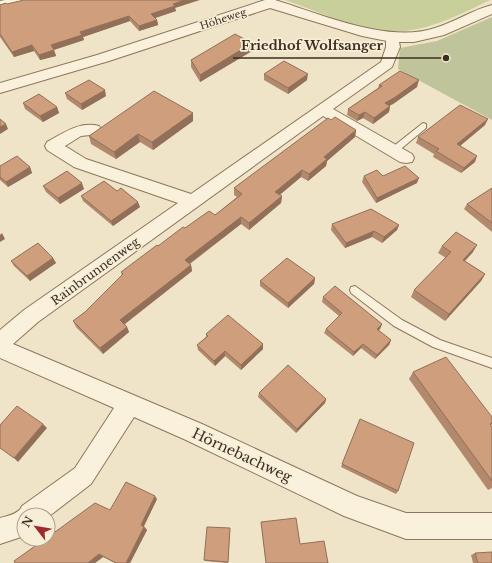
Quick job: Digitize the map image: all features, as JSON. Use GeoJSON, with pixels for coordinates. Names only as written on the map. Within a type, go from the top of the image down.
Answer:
{"type":"FeatureCollection","features":[{"type":"Feature","properties":{"kind":"street"},"geometry":{"type":"LineString","coordinates":[[0,5],[19,0]]}},
{"type":"Feature","properties":{"kind":"street","name":"Höheweg"},"geometry":{"type":"LineString","coordinates":[[0,88],[104,58],[268,1],[367,33],[392,37],[414,37],[439,32],[492,9]]}},
{"type":"Feature","properties":{"kind":"street","name":"Rainbrunnenweg"},"geometry":{"type":"LineString","coordinates":[[0,343],[31,316],[387,64],[393,47],[392,37]]}},
{"type":"Feature","properties":{"kind":"street"},"geometry":{"type":"LineString","coordinates":[[322,109],[399,155]]}},
{"type":"Feature","properties":{"kind":"street"},"geometry":{"type":"LineString","coordinates":[[94,130],[78,131],[53,146],[80,163],[192,201]]}},
{"type":"Feature","properties":{"kind":"street","name":"Hörnebachweg"},"geometry":{"type":"LineString","coordinates":[[0,348],[130,404],[353,507],[406,526],[492,526]]}},
{"type":"Feature","properties":{"kind":"street"},"geometry":{"type":"LineString","coordinates":[[42,507],[83,476],[130,404]]}},
{"type":"Feature","properties":{"kind":"street"},"geometry":{"type":"LineString","coordinates":[[0,531],[16,526]]}},
{"type":"Feature","properties":{"kind":"lane"},"geometry":{"type":"LineString","coordinates":[[399,155],[423,126]]}},
{"type":"Feature","properties":{"kind":"lane"},"geometry":{"type":"LineString","coordinates":[[354,290],[398,323],[437,344],[492,363]]}},
{"type":"Feature","properties":{"kind":"green space"},"geometry":{"type":"Polygon","coordinates":[[[285,0],[490,0],[449,19],[427,27],[405,31],[391,31],[376,30],[344,22],[285,0]]]}},
{"type":"Feature","properties":{"kind":"green space"},"geometry":{"type":"Polygon","coordinates":[[[492,17],[492,120],[398,69],[400,48],[437,41],[492,17]]]}},
{"type":"Feature","properties":{"kind":"building"},"geometry":{"type":"Polygon","coordinates":[[[24,0],[184,0],[173,4],[175,6],[151,14],[157,20],[139,26],[129,16],[80,32],[82,35],[51,45],[54,50],[39,55],[32,45],[12,52],[0,34],[0,5],[24,0]]]}},
{"type":"Feature","properties":{"kind":"building"},"geometry":{"type":"Polygon","coordinates":[[[235,34],[252,43],[200,75],[191,60],[235,34]]]}},
{"type":"Feature","properties":{"kind":"building"},"geometry":{"type":"Polygon","coordinates":[[[284,61],[308,74],[288,88],[264,74],[284,61]]]}},
{"type":"Feature","properties":{"kind":"building"},"geometry":{"type":"Polygon","coordinates":[[[400,71],[419,80],[385,103],[390,106],[374,118],[365,112],[359,115],[348,109],[382,86],[379,85],[400,71]]]}},
{"type":"Feature","properties":{"kind":"building"},"geometry":{"type":"Polygon","coordinates":[[[89,80],[105,90],[81,104],[65,93],[89,80]]]}},
{"type":"Feature","properties":{"kind":"building"},"geometry":{"type":"Polygon","coordinates":[[[154,91],[193,113],[152,142],[138,134],[114,152],[89,136],[154,91]]]}},
{"type":"Feature","properties":{"kind":"building"},"geometry":{"type":"Polygon","coordinates":[[[39,94],[57,107],[40,116],[23,103],[39,94]]]}},
{"type":"Feature","properties":{"kind":"building"},"geometry":{"type":"Polygon","coordinates":[[[460,105],[488,119],[457,144],[477,156],[464,168],[436,151],[439,149],[418,137],[460,105]]]}},
{"type":"Feature","properties":{"kind":"building"},"geometry":{"type":"Polygon","coordinates":[[[335,117],[356,130],[324,157],[327,159],[309,174],[302,170],[275,192],[282,196],[249,223],[241,217],[185,260],[191,265],[120,320],[127,327],[100,348],[73,321],[85,312],[123,274],[121,272],[157,245],[158,246],[183,227],[185,228],[209,211],[215,215],[242,194],[234,188],[328,118],[331,120],[335,117]]]}},
{"type":"Feature","properties":{"kind":"building"},"geometry":{"type":"Polygon","coordinates":[[[0,119],[6,124],[0,127],[0,119]]]}},
{"type":"Feature","properties":{"kind":"building"},"geometry":{"type":"Polygon","coordinates":[[[17,156],[30,167],[6,182],[0,177],[0,166],[17,156]]]}},
{"type":"Feature","properties":{"kind":"building"},"geometry":{"type":"Polygon","coordinates":[[[405,166],[419,178],[377,198],[364,176],[377,170],[383,176],[405,166]]]}},
{"type":"Feature","properties":{"kind":"building"},"geometry":{"type":"Polygon","coordinates":[[[67,171],[82,183],[58,198],[43,186],[67,171]]]}},
{"type":"Feature","properties":{"kind":"building"},"geometry":{"type":"Polygon","coordinates":[[[104,181],[117,191],[121,188],[138,202],[111,221],[81,196],[104,181]]]}},
{"type":"Feature","properties":{"kind":"building"},"geometry":{"type":"Polygon","coordinates":[[[492,188],[492,223],[467,204],[492,188]]]}},
{"type":"Feature","properties":{"kind":"building"},"geometry":{"type":"Polygon","coordinates":[[[371,209],[399,225],[384,237],[374,231],[346,243],[332,224],[371,209]]]}},
{"type":"Feature","properties":{"kind":"building"},"geometry":{"type":"Polygon","coordinates":[[[456,232],[477,245],[463,260],[485,274],[449,314],[414,290],[451,252],[442,246],[456,232]]]}},
{"type":"Feature","properties":{"kind":"building"},"geometry":{"type":"Polygon","coordinates":[[[38,243],[53,258],[27,276],[11,261],[38,243]]]}},
{"type":"Feature","properties":{"kind":"building"},"geometry":{"type":"Polygon","coordinates":[[[287,258],[315,278],[288,303],[260,281],[287,258]]]}},
{"type":"Feature","properties":{"kind":"building"},"geometry":{"type":"Polygon","coordinates":[[[335,286],[382,324],[377,329],[391,340],[377,355],[363,344],[354,352],[326,329],[342,313],[323,297],[335,286]]]}},
{"type":"Feature","properties":{"kind":"building"},"geometry":{"type":"Polygon","coordinates":[[[228,315],[263,344],[241,365],[225,351],[214,361],[197,345],[208,336],[206,334],[228,315]]]}},
{"type":"Feature","properties":{"kind":"building"},"geometry":{"type":"Polygon","coordinates":[[[446,357],[492,417],[492,423],[490,424],[492,427],[492,481],[413,372],[446,357]]]}},
{"type":"Feature","properties":{"kind":"building"},"geometry":{"type":"Polygon","coordinates":[[[288,365],[326,399],[297,429],[259,393],[288,365]]]}},
{"type":"Feature","properties":{"kind":"building"},"geometry":{"type":"Polygon","coordinates":[[[17,406],[43,424],[14,458],[0,448],[0,425],[17,406]]]}},
{"type":"Feature","properties":{"kind":"building"},"geometry":{"type":"Polygon","coordinates":[[[360,419],[414,443],[398,491],[342,464],[360,419]]]}},
{"type":"Feature","properties":{"kind":"building"},"geometry":{"type":"Polygon","coordinates":[[[126,482],[155,496],[141,525],[144,527],[126,563],[116,563],[99,554],[88,563],[15,563],[14,561],[34,547],[56,547],[56,531],[95,503],[110,510],[126,482]]]}},
{"type":"Feature","properties":{"kind":"building"},"geometry":{"type":"Polygon","coordinates":[[[296,518],[300,544],[324,541],[328,563],[266,563],[261,522],[296,518]]]}},
{"type":"Feature","properties":{"kind":"building"},"geometry":{"type":"Polygon","coordinates":[[[207,527],[230,528],[228,562],[204,560],[207,527]]]}},
{"type":"Feature","properties":{"kind":"building"},"geometry":{"type":"Polygon","coordinates":[[[492,552],[492,563],[478,563],[475,553],[492,552]]]}},
{"type":"Feature","properties":{"kind":"place","name":"Friedhof Wolfsanger"},"geometry":{"type":"Point","coordinates":[446,58]}}]}
